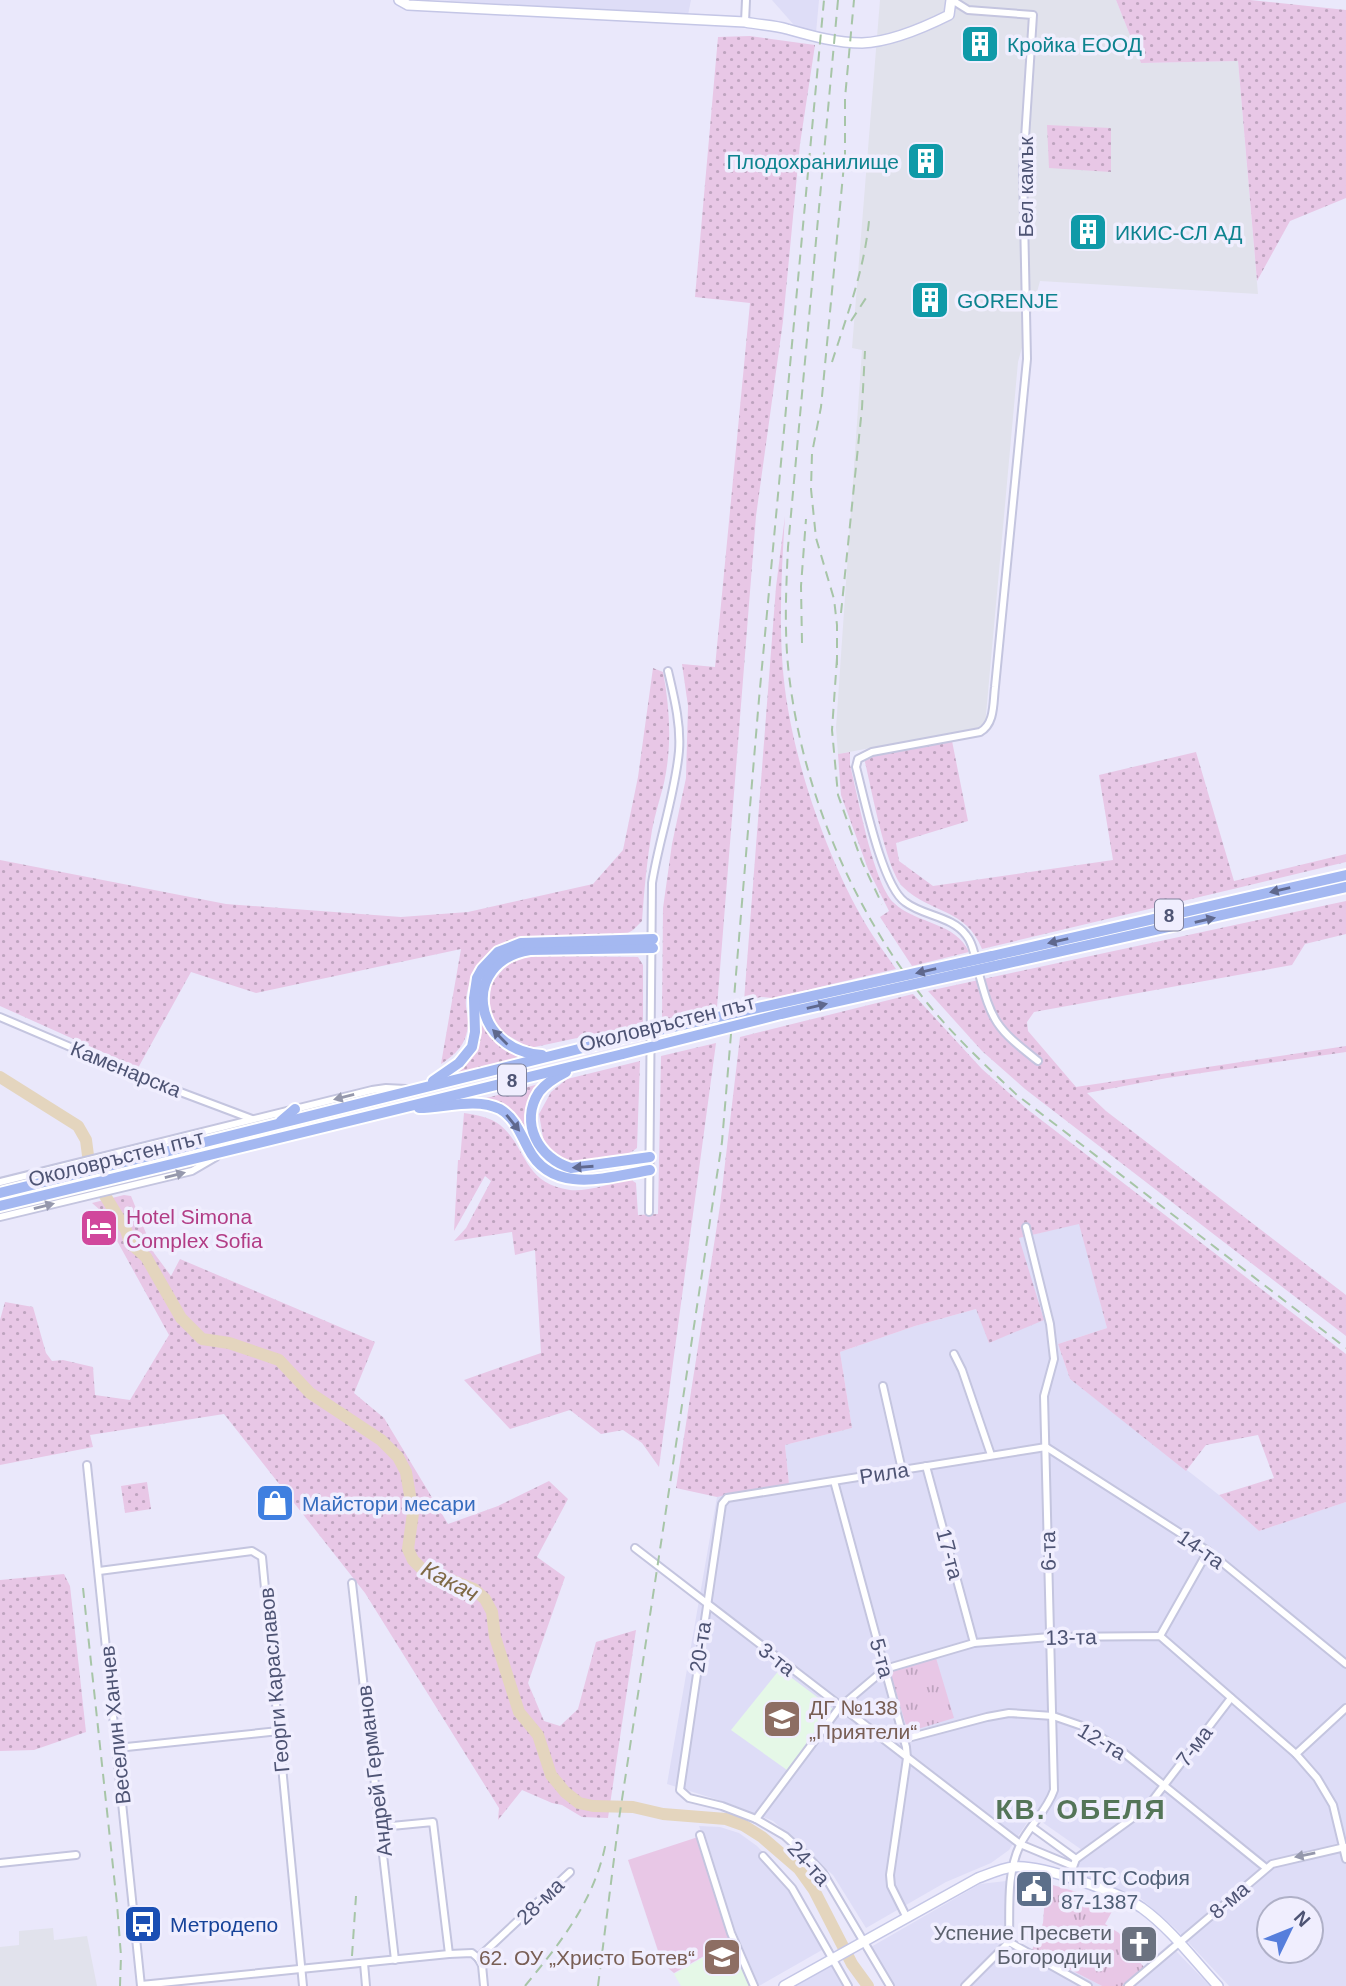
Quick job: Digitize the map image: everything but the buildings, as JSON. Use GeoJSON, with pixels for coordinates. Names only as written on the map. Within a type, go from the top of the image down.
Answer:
{"type":"FeatureCollection","features":[{"type":"Feature","properties":{"kind":"highway","name":"Околовръстен път"},"geometry":{"type":"LineString","coordinates":[[0,1206],[87,1191],[225,1151],[1346,875]]}},
{"type":"Feature","properties":{"kind":"highway","name":"Околовръстен път"},"geometry":{"type":"LineString","coordinates":[[0,1193],[78,1168],[275,1125],[620,1039],[1346,887]]}},
{"type":"Feature","properties":{"kind":"highway"},"geometry":{"type":"LineString","coordinates":[[415,1089],[448,1072],[467,1054],[475,1032],[474,998],[477,978],[498,952],[522,943],[653,944]]}},
{"type":"Feature","properties":{"kind":"highway"},"geometry":{"type":"LineString","coordinates":[[586,1048],[542,1055],[527,1054],[502,1040],[490,1027],[484,1011],[483,992],[490,974],[505,959],[519,952],[653,944]]}},
{"type":"Feature","properties":{"kind":"highway"},"geometry":{"type":"LineString","coordinates":[[589,1062],[556,1077],[538,1093],[531,1115],[536,1143],[545,1155],[558,1164],[571,1168],[650,1157]]}},
{"type":"Feature","properties":{"kind":"highway"},"geometry":{"type":"LineString","coordinates":[[402,1107],[438,1108],[470,1104],[499,1109],[518,1127],[530,1153],[540,1165],[563,1179],[589,1180],[650,1170]]}},
{"type":"Feature","properties":{"kind":"highway"},"geometry":{"type":"LineString","coordinates":[[275,1125],[295,1110]]}},
{"type":"Feature","properties":{"kind":"street"},"geometry":{"type":"LineString","coordinates":[[745,22],[746,0]]}},
{"type":"Feature","properties":{"kind":"street"},"geometry":{"type":"LineString","coordinates":[[404,2],[745,22],[820,39],[864,43],[910,33],[940,20],[949,15],[951,0]]}},
{"type":"Feature","properties":{"kind":"street","name":"Бел камък"},"geometry":{"type":"LineString","coordinates":[[951,0],[968,10],[1033,15],[1023,169],[1027,359],[990,723],[980,732],[863,755],[858,759],[856,767],[895,894],[916,909],[958,927],[967,935],[994,1020],[1010,1039],[1038,1061]]}},
{"type":"Feature","properties":{"kind":"street"},"geometry":{"type":"LineString","coordinates":[[649,1212],[652,883],[660,836],[676,775],[679,748],[677,714],[668,671]]}},
{"type":"Feature","properties":{"kind":"street","name":"Каменарска"},"geometry":{"type":"LineString","coordinates":[[0,1017],[143,1078],[254,1120]]}},
{"type":"Feature","properties":{"kind":"street"},"geometry":{"type":"LineString","coordinates":[[111,1160],[372,1090],[415,1089]]}},
{"type":"Feature","properties":{"kind":"street"},"geometry":{"type":"LineString","coordinates":[[0,1182],[78,1168]]}},
{"type":"Feature","properties":{"kind":"street"},"geometry":{"type":"LineString","coordinates":[[0,1217],[87,1191]]}},
{"type":"Feature","properties":{"kind":"street","name":"6-та"},"geometry":{"type":"LineString","coordinates":[[1009,1942],[1013,1867],[1020,1844],[1051,1800],[1054,1790],[1044,1396],[1054,1359],[1050,1324],[1026,1227]]}},
{"type":"Feature","properties":{"kind":"street"},"geometry":{"type":"LineString","coordinates":[[954,1354],[991,1455]]}},
{"type":"Feature","properties":{"kind":"street"},"geometry":{"type":"LineString","coordinates":[[883,1386],[902,1470]]}},
{"type":"Feature","properties":{"kind":"street","name":"Рила"},"geometry":{"type":"LineString","coordinates":[[723,1500],[1046,1447]]}},
{"type":"Feature","properties":{"kind":"street","name":"14-та"},"geometry":{"type":"LineString","coordinates":[[1046,1447],[1208,1551],[1346,1664]]}},
{"type":"Feature","properties":{"kind":"street","name":"Веселин Ханчев"},"geometry":{"type":"LineString","coordinates":[[87,1465],[141,1986]]}},
{"type":"Feature","properties":{"kind":"street","name":"17-та"},"geometry":{"type":"LineString","coordinates":[[926,1466],[974,1643]]}},
{"type":"Feature","properties":{"kind":"street","name":"5-та"},"geometry":{"type":"LineString","coordinates":[[834,1481],[904,1739],[907,1758],[890,1875],[891,1886],[907,1918]]}},
{"type":"Feature","properties":{"kind":"street","name":"20-та"},"geometry":{"type":"LineString","coordinates":[[682,1793],[680,1786],[723,1500]]}},
{"type":"Feature","properties":{"kind":"street","name":"3-та"},"geometry":{"type":"LineString","coordinates":[[635,1548],[1020,1844],[1074,1862]]}},
{"type":"Feature","properties":{"kind":"street"},"geometry":{"type":"LineString","coordinates":[[1208,1551],[1160,1636],[1296,1754],[1318,1778],[1330,1797],[1346,1859]]}},
{"type":"Feature","properties":{"kind":"street","name":"Георги Караславов"},"geometry":{"type":"LineString","coordinates":[[99,1571],[257,1552],[261,1558],[303,1986]]}},
{"type":"Feature","properties":{"kind":"street","name":"Андрей Германов"},"geometry":{"type":"LineString","coordinates":[[352,1583],[395,1960]]}},
{"type":"Feature","properties":{"kind":"street","name":"13-та"},"geometry":{"type":"LineString","coordinates":[[756,1819],[839,1707],[885,1669],[974,1643],[1050,1637],[1160,1636]]}},
{"type":"Feature","properties":{"kind":"street","name":"7-ма"},"geometry":{"type":"LineString","coordinates":[[1074,1862],[1138,1814],[1165,1785],[1231,1698]]}},
{"type":"Feature","properties":{"kind":"street"},"geometry":{"type":"LineString","coordinates":[[1296,1754],[1346,1708]]}},
{"type":"Feature","properties":{"kind":"street","name":"12-та"},"geometry":{"type":"LineString","coordinates":[[904,1739],[987,1717],[1031,1713],[1053,1716],[1088,1728],[1165,1785],[1266,1868]]}},
{"type":"Feature","properties":{"kind":"street"},"geometry":{"type":"LineString","coordinates":[[117,1748],[279,1731]]}},
{"type":"Feature","properties":{"kind":"street","name":"24-та"},"geometry":{"type":"LineString","coordinates":[[682,1793],[689,1798],[722,1806],[756,1819],[785,1836],[823,1873],[861,1943],[890,1986]]}},
{"type":"Feature","properties":{"kind":"street"},"geometry":{"type":"LineString","coordinates":[[381,1827],[433,1822],[449,1954]]}},
{"type":"Feature","properties":{"kind":"street"},"geometry":{"type":"LineString","coordinates":[[1032,1827],[1074,1862],[1069,1878]]}},
{"type":"Feature","properties":{"kind":"street"},"geometry":{"type":"LineString","coordinates":[[700,1835],[731,1933],[754,1986]]}},
{"type":"Feature","properties":{"kind":"street","name":"8-ма"},"geometry":{"type":"LineString","coordinates":[[1128,1986],[1266,1868],[1278,1861],[1345,1847]]}},
{"type":"Feature","properties":{"kind":"street"},"geometry":{"type":"LineString","coordinates":[[0,1863],[76,1855]]}},
{"type":"Feature","properties":{"kind":"street","name":"24-та"},"geometry":{"type":"LineString","coordinates":[[763,1856],[792,1888],[836,1957],[848,1986]]}},
{"type":"Feature","properties":{"kind":"street"},"geometry":{"type":"LineString","coordinates":[[784,1986],[978,1878],[1013,1867],[1042,1870],[1069,1878],[1124,1898],[1140,1907],[1218,1986]]}},
{"type":"Feature","properties":{"kind":"street","name":"28-ма"},"geometry":{"type":"LineString","coordinates":[[478,1958],[570,1872]]}},
{"type":"Feature","properties":{"kind":"street"},"geometry":{"type":"LineString","coordinates":[[965,1986],[1009,1942],[1088,1986]]}},
{"type":"Feature","properties":{"kind":"street"},"geometry":{"type":"LineString","coordinates":[[141,1986],[472,1953],[482,1965],[484,1986]]}},
{"type":"Feature","properties":{"kind":"street"},"geometry":{"type":"LineString","coordinates":[[365,1963],[366,1986]]}},
{"type":"Feature","properties":{"kind":"shaded area"},"geometry":{"type":"Polygon","coordinates":[[[436,0],[691,0],[688,15],[436,0]]]}},
{"type":"Feature","properties":{"kind":"shaded area"},"geometry":{"type":"Polygon","coordinates":[[[772,0],[819,0],[816,33],[794,25],[772,0]]]}},
{"type":"Feature","properties":{"kind":"shaded area"},"geometry":{"type":"Polygon","coordinates":[[[880,0],[1116,0],[1141,63],[1238,61],[1258,294],[1040,281],[1018,362],[985,725],[838,754],[836,728],[862,350],[852,348],[880,0]]]}},
{"type":"Feature","properties":{"kind":"shaded area"},"geometry":{"type":"Polygon","coordinates":[[[1080,1223],[1107,1328],[1058,1344],[1070,1379],[1219,1495],[1259,1531],[1346,1502],[1346,1986],[1229,1986],[1176,1929],[1139,1897],[1075,1874],[1082,1850],[1032,1815],[1009,1850],[991,1863],[946,1882],[866,1928],[833,1875],[773,1821],[728,1803],[667,1784],[717,1497],[789,1484],[785,1445],[852,1428],[840,1352],[915,1326],[976,1309],[1019,1238],[1080,1223]]]}},
{"type":"Feature","properties":{"kind":"shaded area","name":"ДГ №138 „Приятели“"},"geometry":{"type":"Polygon","coordinates":[[[780,1669],[833,1709],[787,1770],[731,1730],[780,1669]]]}},
{"type":"Feature","properties":{"kind":"shaded area"},"geometry":{"type":"Polygon","coordinates":[[[699,1826],[720,1827],[739,1833],[757,1846],[791,1881],[829,1946],[759,1986],[730,1918],[699,1826]]]}},
{"type":"Feature","properties":{"kind":"shaded area"},"geometry":{"type":"Polygon","coordinates":[[[1006,1881],[1005,1937],[1102,1986],[887,1986],[864,1951],[980,1884],[1006,1881]]]}},
{"type":"Feature","properties":{"kind":"shaded area"},"geometry":{"type":"Polygon","coordinates":[[[53,1928],[54,1940],[87,1936],[97,1986],[0,1986],[0,1947],[19,1945],[19,1931],[53,1928]]]}},
{"type":"Feature","properties":{"kind":"shaded area","name":"62. ОУ „Христо Ботев“"},"geometry":{"type":"Polygon","coordinates":[[[734,1940],[753,1986],[681,1986],[674,1974],[734,1940]]]}},
{"type":"Feature","properties":{"kind":"shaded area"},"geometry":{"type":"Polygon","coordinates":[[[1169,1944],[1210,1986],[1122,1986],[1169,1944]]]}},
{"type":"Feature","properties":{"kind":"shaded area"},"geometry":{"type":"Polygon","coordinates":[[[839,1962],[853,1986],[793,1986],[839,1962]]]}},
{"type":"Feature","properties":{"kind":"green space"},"geometry":{"type":"Polygon","coordinates":[[[1116,0],[1250,0],[1346,10],[1346,198],[1290,221],[1257,281],[1238,61],[1141,63],[1116,0]]]}},
{"type":"Feature","properties":{"kind":"green space"},"geometry":{"type":"Polygon","coordinates":[[[750,36],[815,45],[800,144],[783,321],[756,516],[717,1007],[662,1020],[663,908],[672,844],[686,778],[688,706],[682,664],[715,667],[750,303],[695,297],[718,37],[750,36]]]}},
{"type":"Feature","properties":{"kind":"green space"},"geometry":{"type":"Polygon","coordinates":[[[1047,125],[1111,128],[1111,172],[1049,168],[1047,125]]]}},
{"type":"Feature","properties":{"kind":"green space"},"geometry":{"type":"Polygon","coordinates":[[[785,516],[781,588],[782,661],[788,709],[799,761],[837,868],[865,923],[896,969],[773,998],[761,997],[744,1001],[776,587],[785,516]]]}},
{"type":"Feature","properties":{"kind":"green space"},"geometry":{"type":"Polygon","coordinates":[[[653,668],[663,672],[669,713],[669,742],[667,769],[650,841],[642,921],[621,937],[533,937],[500,946],[486,958],[470,982],[466,1000],[468,1021],[464,1041],[452,1056],[441,1064],[461,949],[256,993],[191,972],[138,1068],[0,1006],[0,860],[226,904],[401,917],[468,912],[593,884],[623,850],[638,777],[653,668]]]}},
{"type":"Feature","properties":{"kind":"green space"},"geometry":{"type":"Polygon","coordinates":[[[952,741],[968,821],[896,843],[899,861],[933,886],[1113,860],[1099,775],[1196,752],[1234,881],[1346,854],[1346,862],[982,949],[967,926],[914,896],[897,878],[885,846],[864,758],[952,741]]]}},
{"type":"Feature","properties":{"kind":"green space"},"geometry":{"type":"Polygon","coordinates":[[[850,752],[850,765],[867,838],[886,893],[903,910],[955,935],[969,952],[912,966],[880,917],[889,911],[868,869],[841,795],[838,754],[850,752]]]}},
{"type":"Feature","properties":{"kind":"green space"},"geometry":{"type":"Polygon","coordinates":[[[1346,901],[1346,934],[1305,944],[1292,965],[1034,1012],[1027,1022],[1028,1031],[1076,1087],[1346,1046],[1346,1052],[1167,1078],[1087,1093],[1106,1111],[1346,1295],[1346,1336],[1025,1089],[982,1051],[928,991],[1346,901]]]}},
{"type":"Feature","properties":{"kind":"green space"},"geometry":{"type":"Polygon","coordinates":[[[526,956],[638,957],[643,965],[643,1024],[530,1048],[500,1031],[489,1013],[491,983],[507,965],[526,956]]]}},
{"type":"Feature","properties":{"kind":"green space"},"geometry":{"type":"Polygon","coordinates":[[[913,994],[982,1069],[1027,1109],[1346,1354],[1346,1502],[1259,1531],[1219,1495],[1274,1478],[1258,1435],[1206,1445],[1186,1471],[1070,1379],[1058,1344],[1107,1328],[1079,1224],[1019,1238],[1044,1320],[989,1343],[976,1309],[915,1326],[840,1352],[852,1428],[785,1445],[789,1484],[717,1497],[676,1488],[720,1206],[740,1037],[913,994]]]}},
{"type":"Feature","properties":{"kind":"green space"},"geometry":{"type":"Polygon","coordinates":[[[481,1019],[497,1042],[520,1058],[450,1075],[465,1064],[478,1045],[481,1019]]]}},
{"type":"Feature","properties":{"kind":"green space"},"geometry":{"type":"Polygon","coordinates":[[[716,1043],[659,1467],[642,1443],[623,1430],[601,1434],[570,1410],[510,1429],[464,1380],[541,1353],[535,1250],[515,1255],[512,1232],[454,1241],[466,1228],[491,1181],[485,1176],[454,1231],[464,1113],[487,1118],[500,1125],[509,1134],[534,1173],[543,1180],[555,1186],[577,1190],[630,1179],[636,1183],[638,1215],[658,1214],[661,1056],[716,1043]]]}},
{"type":"Feature","properties":{"kind":"green space"},"geometry":{"type":"Polygon","coordinates":[[[640,1061],[637,1148],[613,1159],[584,1163],[564,1159],[544,1143],[539,1114],[551,1092],[567,1079],[640,1061]]]}},
{"type":"Feature","properties":{"kind":"green space"},"geometry":{"type":"Polygon","coordinates":[[[539,1084],[527,1127],[532,1148],[518,1120],[506,1109],[475,1101],[539,1084]]]}},
{"type":"Feature","properties":{"kind":"green space"},"geometry":{"type":"Polygon","coordinates":[[[124,1195],[131,1196],[154,1253],[171,1276],[180,1259],[375,1342],[354,1393],[384,1418],[448,1524],[498,1506],[549,1481],[568,1499],[537,1557],[565,1577],[528,1683],[544,1721],[560,1726],[578,1709],[596,1642],[636,1630],[608,1818],[582,1817],[562,1805],[522,1790],[498,1820],[499,1808],[365,1593],[224,1414],[90,1435],[93,1447],[0,1465],[0,1320],[5,1302],[33,1307],[46,1353],[52,1361],[63,1360],[93,1367],[95,1395],[130,1400],[169,1335],[100,1210],[92,1203],[124,1195]]]}},
{"type":"Feature","properties":{"kind":"green space"},"geometry":{"type":"Polygon","coordinates":[[[147,1482],[151,1509],[125,1513],[121,1486],[147,1482]]]}},
{"type":"Feature","properties":{"kind":"green space"},"geometry":{"type":"Polygon","coordinates":[[[64,1574],[70,1586],[86,1732],[34,1750],[0,1751],[0,1580],[64,1574]]]}},
{"type":"Feature","properties":{"kind":"green space"},"geometry":{"type":"Polygon","coordinates":[[[936,1658],[954,1718],[908,1732],[890,1672],[936,1658]]]}},
{"type":"Feature","properties":{"kind":"green space"},"geometry":{"type":"Polygon","coordinates":[[[698,1837],[732,1940],[674,1973],[662,1963],[628,1860],[698,1837]]]}},
{"type":"Feature","properties":{"kind":"green space"},"geometry":{"type":"Polygon","coordinates":[[[1053,1885],[1077,1892],[1081,1900],[1104,1908],[1110,1904],[1115,1906],[1105,1924],[1119,1933],[1127,1948],[1144,1967],[1122,1986],[1102,1986],[1032,1950],[1043,1923],[1045,1896],[1053,1885]]]}},
{"type":"Feature","properties":{"kind":"waterway","name":"Какач"},"geometry":{"type":"LineString","coordinates":[[0,1077],[78,1126],[86,1140],[90,1171],[126,1230],[130,1243],[146,1257],[181,1318],[202,1339],[229,1343],[279,1360],[310,1393],[381,1440],[398,1457],[406,1472],[413,1513],[408,1549],[413,1560],[421,1568],[474,1589],[485,1599],[492,1612],[495,1637],[519,1712],[538,1735],[551,1775],[565,1792],[579,1803],[593,1806],[633,1807],[663,1814],[726,1819],[743,1825],[762,1837],[799,1869],[814,1890],[852,1964],[868,1986]]}},
{"type":"Feature","properties":{"kind":"railway"},"geometry":{"type":"LineString","coordinates":[[598,1986],[619,1819],[722,1142],[759,699],[824,0]]}},
{"type":"Feature","properties":{"kind":"railway"},"geometry":{"type":"LineString","coordinates":[[838,0],[788,547],[786,595],[789,675],[806,763],[819,806],[855,890],[877,930],[928,1004],[960,1040],[1017,1095],[1346,1348]]}},
{"type":"Feature","properties":{"kind":"railway"},"geometry":{"type":"LineString","coordinates":[[837,665],[834,599],[816,538],[811,489],[812,453],[821,407],[845,154],[845,98],[854,0]]}},
{"type":"Feature","properties":{"kind":"railway"},"geometry":{"type":"LineString","coordinates":[[832,362],[859,275],[869,221]]}},
{"type":"Feature","properties":{"kind":"railway"},"geometry":{"type":"LineString","coordinates":[[851,321],[866,298]]}},
{"type":"Feature","properties":{"kind":"railway"},"geometry":{"type":"LineString","coordinates":[[841,613],[862,408],[865,351]]}},
{"type":"Feature","properties":{"kind":"railway"},"geometry":{"type":"LineString","coordinates":[[802,643],[801,586],[806,519]]}},
{"type":"Feature","properties":{"kind":"railway"},"geometry":{"type":"LineString","coordinates":[[837,658],[832,730],[838,795],[862,862],[882,904]]}},
{"type":"Feature","properties":{"kind":"railway"},"geometry":{"type":"LineString","coordinates":[[83,1588],[117,1904],[120,1986]]}},
{"type":"Feature","properties":{"kind":"railway"},"geometry":{"type":"LineString","coordinates":[[525,1986],[575,1919],[594,1883],[606,1842]]}},
{"type":"Feature","properties":{"kind":"railway"},"geometry":{"type":"LineString","coordinates":[[352,1956],[356,1896]]}},
{"type":"Feature","properties":{"kind":"place","name":"Кройка ЕООД"},"geometry":{"type":"Point","coordinates":[980,44]}},
{"type":"Feature","properties":{"kind":"place","name":"Плодохранилище"},"geometry":{"type":"Point","coordinates":[926,161]}},
{"type":"Feature","properties":{"kind":"place","name":"ИКИС-СЛ АД"},"geometry":{"type":"Point","coordinates":[1088,232]}},
{"type":"Feature","properties":{"kind":"place","name":"GORENJE"},"geometry":{"type":"Point","coordinates":[930,300]}},
{"type":"Feature","properties":{"kind":"place","name":"Hotel Simona Complex Sofia"},"geometry":{"type":"Point","coordinates":[99,1228]}},
{"type":"Feature","properties":{"kind":"place","name":"Майстори месари"},"geometry":{"type":"Point","coordinates":[275,1503]}},
{"type":"Feature","properties":{"kind":"place","name":"ДГ №138 „Приятели“"},"geometry":{"type":"Point","coordinates":[782,1719]}},
{"type":"Feature","properties":{"kind":"place","name":"ПТТС София 87-1387"},"geometry":{"type":"Point","coordinates":[1034,1889]}},
{"type":"Feature","properties":{"kind":"place","name":"Метродепо"},"geometry":{"type":"Point","coordinates":[143,1924]}},
{"type":"Feature","properties":{"kind":"place","name":"Успение Пресвети Богородици"},"geometry":{"type":"Point","coordinates":[1139,1944]}},
{"type":"Feature","properties":{"kind":"place","name":"62. ОУ „Христо Ботев“"},"geometry":{"type":"Point","coordinates":[722,1957]}},
{"type":"Feature","properties":{"kind":"district","name":"КВ. ОБЕЛЯ"},"geometry":{"type":"Point","coordinates":[1081,1809]}}]}
